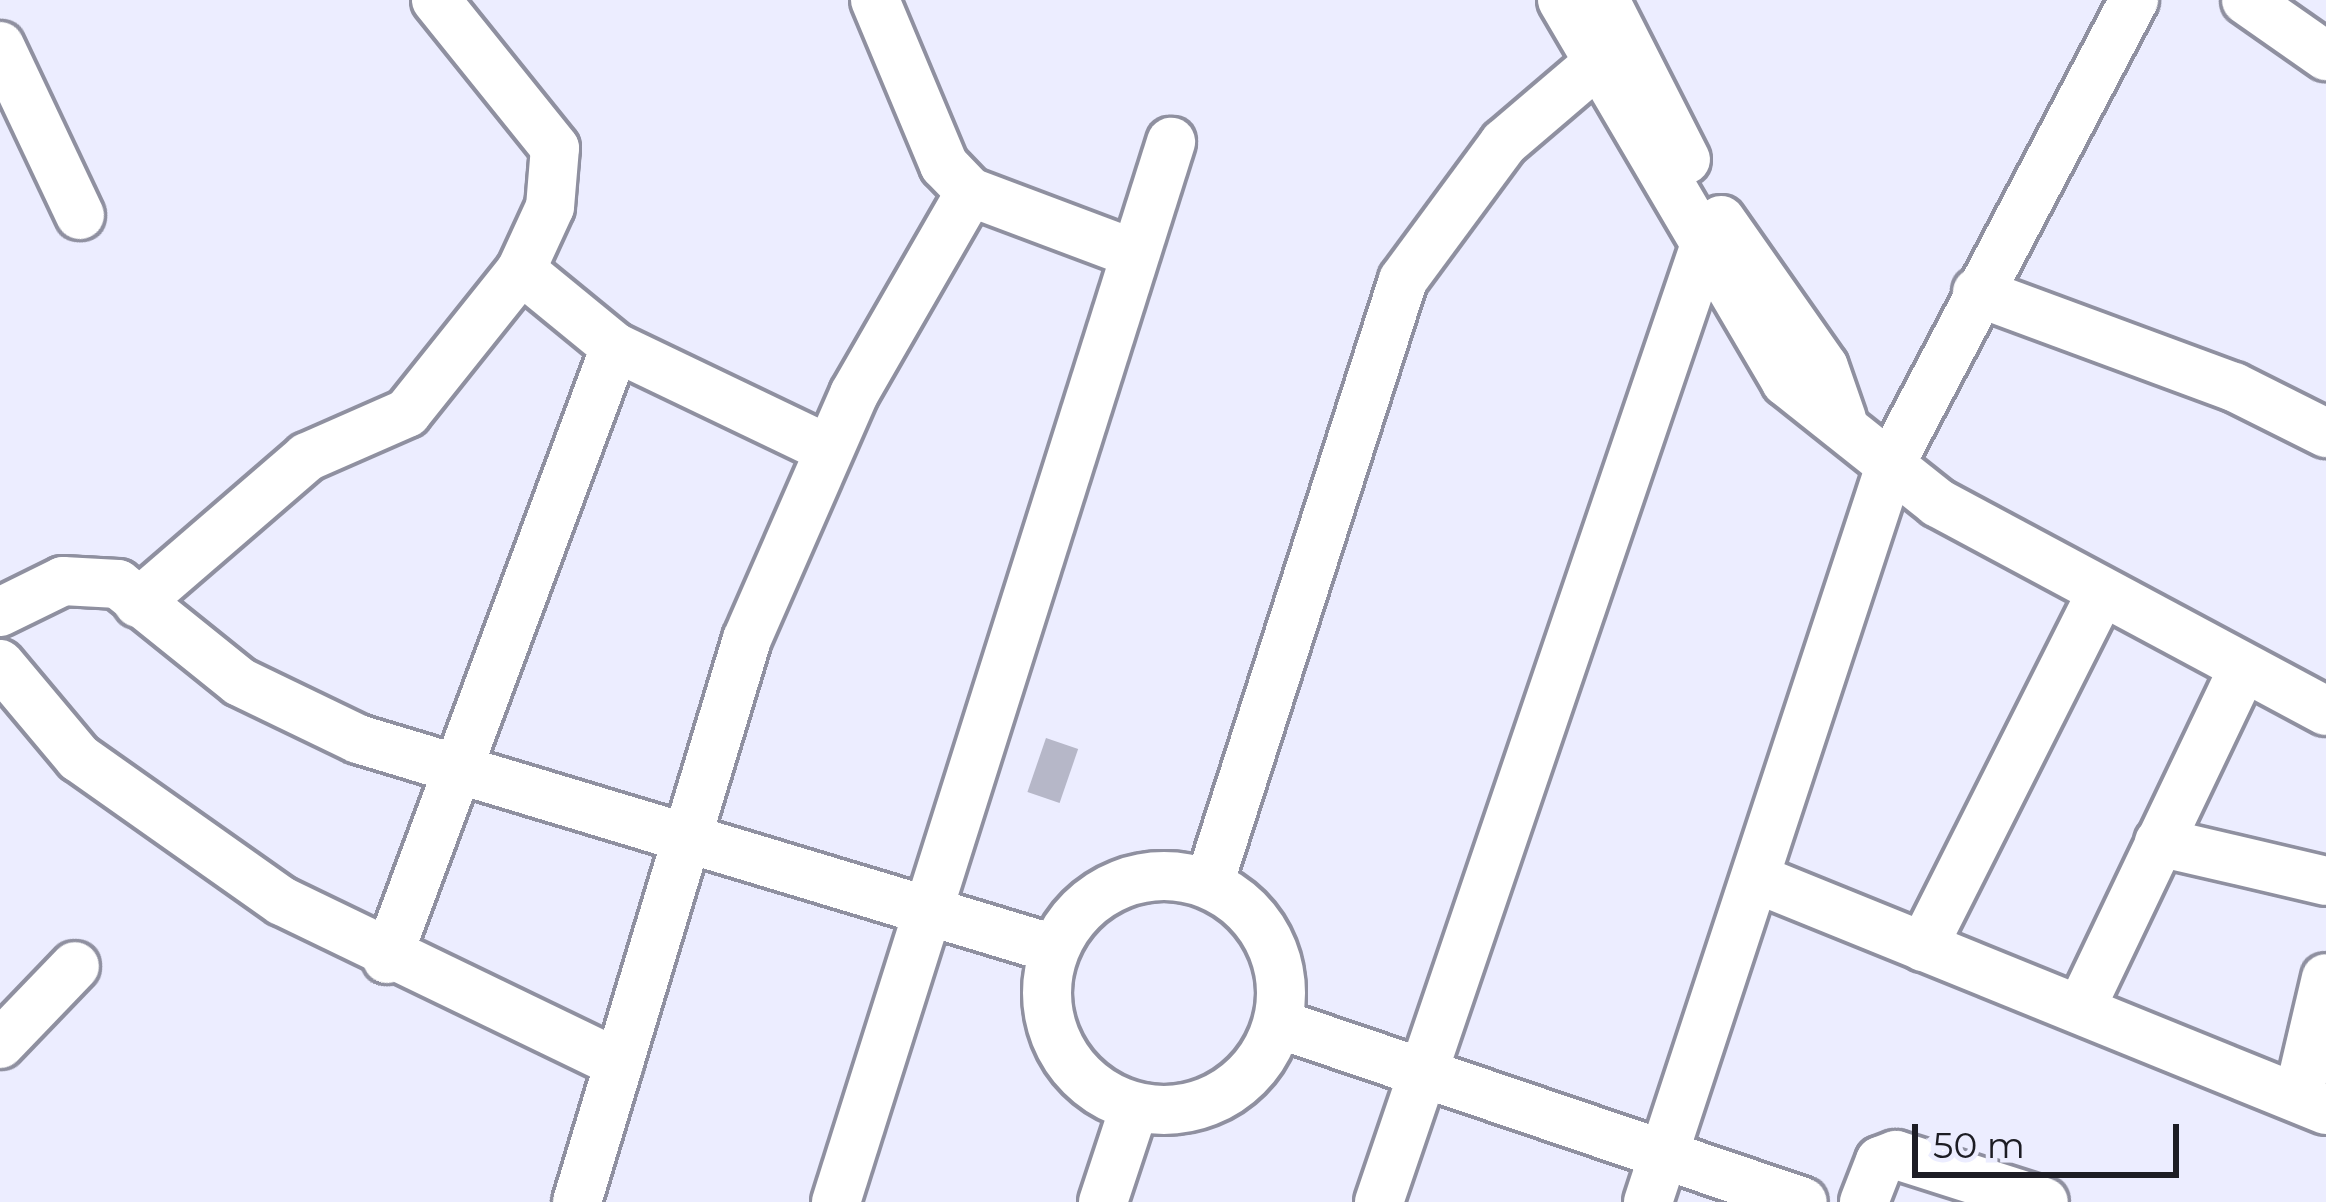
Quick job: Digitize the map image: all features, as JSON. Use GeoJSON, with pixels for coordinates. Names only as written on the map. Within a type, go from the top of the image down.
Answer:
{"type":"FeatureCollection","features":[{"type":"Feature","properties":{"kind":"street"},"geometry":{"type":"LineString","coordinates":[[138,603],[307,457],[406,413],[521,269],[550,207],[555,148],[436,0]]}},
{"type":"Feature","properties":{"kind":"street"},"geometry":{"type":"LineString","coordinates":[[875,0],[936,147],[970,192],[1135,254]]}},
{"type":"Feature","properties":{"kind":"street"},"geometry":{"type":"LineString","coordinates":[[1562,0],[1594,66],[1786,382],[1842,419],[1938,503],[2241,672],[2326,711]]}},
{"type":"Feature","properties":{"kind":"street"},"geometry":{"type":"LineString","coordinates":[[1605,0],[1729,232],[1824,367],[1842,419]]}},
{"type":"Feature","properties":{"kind":"street"},"geometry":{"type":"LineString","coordinates":[[2246,0],[2326,56]]}},
{"type":"Feature","properties":{"kind":"street"},"geometry":{"type":"LineString","coordinates":[[1648,1202],[1891,463],[2119,6]]}},
{"type":"Feature","properties":{"kind":"street"},"geometry":{"type":"LineString","coordinates":[[0,46],[80,215]]}},
{"type":"Feature","properties":{"kind":"street"},"geometry":{"type":"LineString","coordinates":[[1209,884],[1403,280],[1504,143],[1594,66]]}},
{"type":"Feature","properties":{"kind":"street"},"geometry":{"type":"LineString","coordinates":[[836,1202],[922,914],[1171,142]]}},
{"type":"Feature","properties":{"kind":"street"},"geometry":{"type":"LineString","coordinates":[[577,1202],[747,639],[828,449],[970,192]]}},
{"type":"Feature","properties":{"kind":"street"},"geometry":{"type":"LineString","coordinates":[[1379,1202],[1703,250]]}},
{"type":"Feature","properties":{"kind":"street"},"geometry":{"type":"LineString","coordinates":[[521,269],[615,347],[828,449]]}},
{"type":"Feature","properties":{"kind":"street"},"geometry":{"type":"LineString","coordinates":[[1977,292],[2234,387],[2326,434]]}},
{"type":"Feature","properties":{"kind":"street"},"geometry":{"type":"LineString","coordinates":[[387,959],[454,768],[615,347]]}},
{"type":"Feature","properties":{"kind":"street"},"geometry":{"type":"LineString","coordinates":[[0,612],[62,581],[95,578],[138,603],[240,682],[454,768],[686,844],[1054,949]]}},
{"type":"Feature","properties":{"kind":"street"},"geometry":{"type":"LineString","coordinates":[[1923,947],[2100,595]]}},
{"type":"Feature","properties":{"kind":"street"},"geometry":{"type":"LineString","coordinates":[[0,664],[79,758],[162,822],[387,959],[619,1064]]}},
{"type":"Feature","properties":{"kind":"street"},"geometry":{"type":"LineString","coordinates":[[2081,1008],[2241,672]]}},
{"type":"Feature","properties":{"kind":"street"},"geometry":{"type":"LineString","coordinates":[[2158,842],[2326,881]]}},
{"type":"Feature","properties":{"kind":"street"},"geometry":{"type":"LineString","coordinates":[[1172,876],[1209,884],[1250,914],[1276,956],[1279,1024],[1264,1058],[1223,1094],[1170,1111],[1134,1108],[1068,1063],[1048,1007],[1054,949],[1073,917],[1118,886],[1172,876]]}},
{"type":"Feature","properties":{"kind":"street"},"geometry":{"type":"LineString","coordinates":[[1757,880],[2312,1104],[2326,978]]}},
{"type":"Feature","properties":{"kind":"street"},"geometry":{"type":"LineString","coordinates":[[0,1044],[75,966]]}},
{"type":"Feature","properties":{"kind":"street"},"geometry":{"type":"LineString","coordinates":[[1279,1024],[1664,1150],[1803,1202]]}},
{"type":"Feature","properties":{"kind":"street"},"geometry":{"type":"LineString","coordinates":[[1103,1202],[1134,1108]]}},
{"type":"Feature","properties":{"kind":"street"},"geometry":{"type":"LineString","coordinates":[[1864,1202],[1880,1161],[1896,1155],[2044,1202]]}},
{"type":"Feature","properties":{"kind":"building"},"geometry":{"type":"Polygon","coordinates":[[[1046,738],[1078,749],[1060,803],[1027,792],[1046,738]]]}}]}
